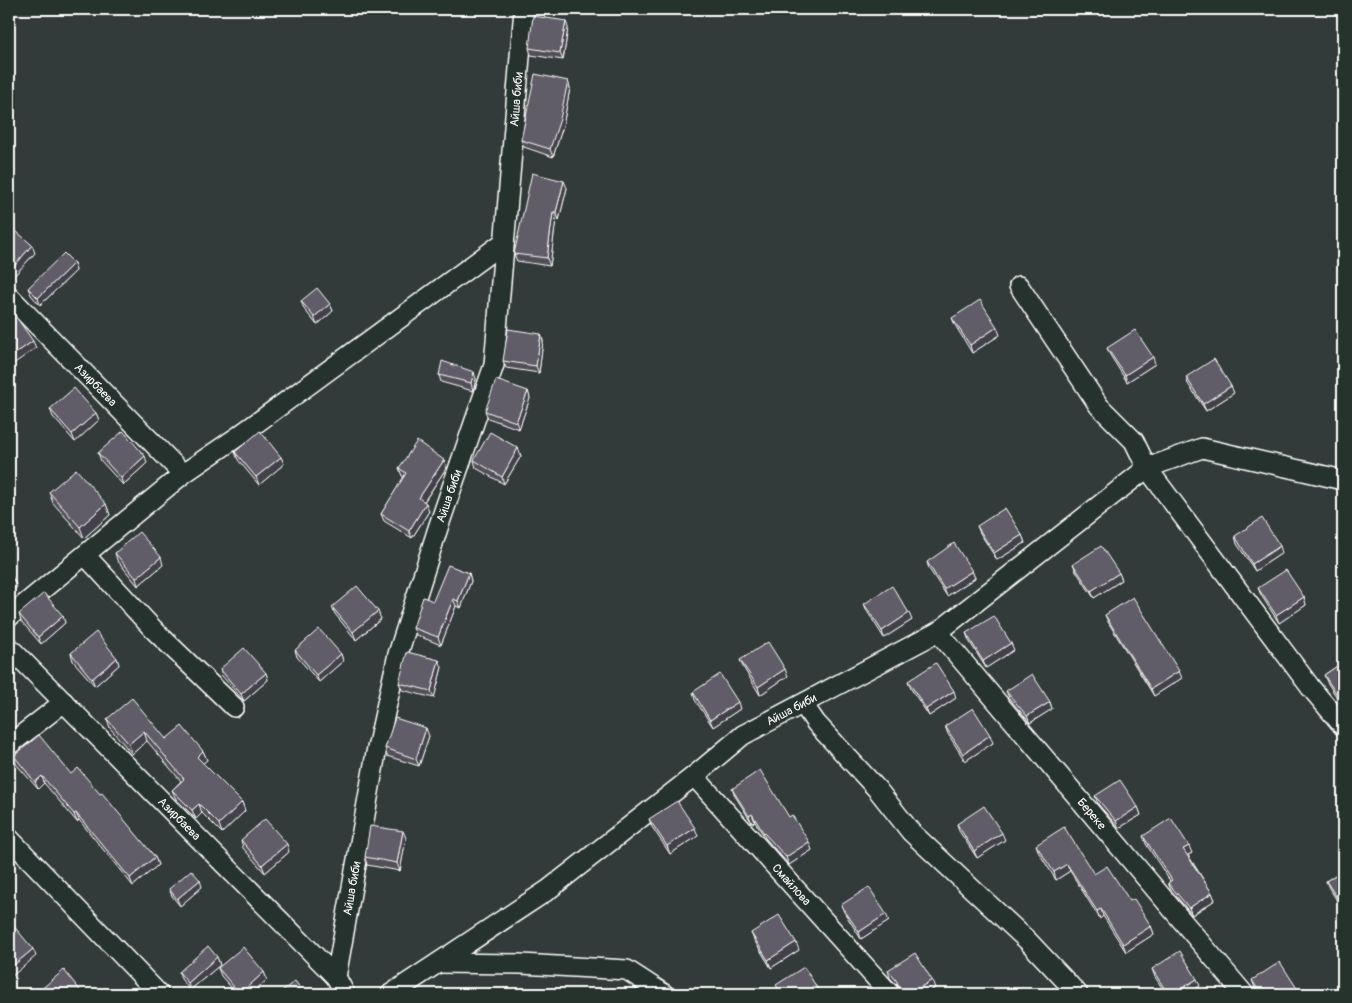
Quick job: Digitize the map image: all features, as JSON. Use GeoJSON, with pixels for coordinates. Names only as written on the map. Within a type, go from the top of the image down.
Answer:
{"type":"FeatureCollection","features":[{"type":"Feature","properties":{"kind":"street","name":"Айша биби"},"geometry":{"type":"LineString","coordinates":[[336,977],[376,752],[398,654],[494,365],[524,9]]}},
{"type":"Feature","properties":{"kind":"street"},"geometry":{"type":"LineString","coordinates":[[9,617],[183,474],[248,430],[504,242]]}},
{"type":"Feature","properties":{"kind":"street"},"geometry":{"type":"LineString","coordinates":[[1019,286],[1099,406],[1134,441],[1147,468],[1311,688],[1343,726]]}},
{"type":"Feature","properties":{"kind":"street","name":"Азирбаева"},"geometry":{"type":"LineString","coordinates":[[9,296],[183,474]]}},
{"type":"Feature","properties":{"kind":"street","name":"Айша биби"},"geometry":{"type":"LineString","coordinates":[[392,994],[548,890],[694,776],[743,735],[938,632],[1147,468],[1202,448],[1343,480]]}},
{"type":"Feature","properties":{"kind":"street"},"geometry":{"type":"LineString","coordinates":[[85,555],[154,630],[234,707]]}},
{"type":"Feature","properties":{"kind":"street","name":"Береке"},"geometry":{"type":"LineString","coordinates":[[938,632],[1244,994]]}},
{"type":"Feature","properties":{"kind":"street","name":"Азирбаева"},"geometry":{"type":"LineString","coordinates":[[9,647],[336,977],[345,994]]}},
{"type":"Feature","properties":{"kind":"street"},"geometry":{"type":"LineString","coordinates":[[9,745],[64,702]]}},
{"type":"Feature","properties":{"kind":"street"},"geometry":{"type":"LineString","coordinates":[[803,704],[816,723],[877,789],[911,832],[1028,941],[1078,994]]}},
{"type":"Feature","properties":{"kind":"street","name":"Смайлова"},"geometry":{"type":"LineString","coordinates":[[694,776],[890,994]]}},
{"type":"Feature","properties":{"kind":"street"},"geometry":{"type":"LineString","coordinates":[[9,838],[159,994]]}},
{"type":"Feature","properties":{"kind":"street"},"geometry":{"type":"LineString","coordinates":[[438,963],[521,964],[627,970],[664,994]]}},
{"type":"Feature","properties":{"kind":"building"},"geometry":{"type":"Polygon","coordinates":[[[533,16],[566,21],[560,53],[529,48],[533,16]]]}},
{"type":"Feature","properties":{"kind":"building"},"geometry":{"type":"Polygon","coordinates":[[[535,74],[568,81],[560,119],[550,149],[521,140],[535,74]]]}},
{"type":"Feature","properties":{"kind":"building"},"geometry":{"type":"Polygon","coordinates":[[[532,173],[564,181],[556,212],[553,212],[547,258],[514,254],[532,173]]]}},
{"type":"Feature","properties":{"kind":"building"},"geometry":{"type":"Polygon","coordinates":[[[9,225],[32,245],[11,270],[9,268],[9,225]]]}},
{"type":"Feature","properties":{"kind":"building"},"geometry":{"type":"Polygon","coordinates":[[[64,253],[74,263],[38,298],[28,288],[64,253]]]}},
{"type":"Feature","properties":{"kind":"building"},"geometry":{"type":"Polygon","coordinates":[[[317,288],[330,304],[314,317],[301,301],[317,288]]]}},
{"type":"Feature","properties":{"kind":"building"},"geometry":{"type":"Polygon","coordinates":[[[980,300],[997,327],[970,345],[952,318],[980,300]]]}},
{"type":"Feature","properties":{"kind":"building"},"geometry":{"type":"Polygon","coordinates":[[[14,314],[33,341],[9,358],[9,318],[14,314]]]}},
{"type":"Feature","properties":{"kind":"building"},"geometry":{"type":"Polygon","coordinates":[[[508,329],[541,334],[536,366],[503,361],[508,329]]]}},
{"type":"Feature","properties":{"kind":"building"},"geometry":{"type":"Polygon","coordinates":[[[1135,330],[1153,357],[1125,375],[1107,348],[1135,330]]]}},
{"type":"Feature","properties":{"kind":"building"},"geometry":{"type":"Polygon","coordinates":[[[1214,359],[1231,386],[1203,404],[1186,377],[1214,359]]]}},
{"type":"Feature","properties":{"kind":"building"},"geometry":{"type":"Polygon","coordinates":[[[442,361],[474,372],[471,383],[439,375],[442,361]]]}},
{"type":"Feature","properties":{"kind":"building"},"geometry":{"type":"Polygon","coordinates":[[[496,380],[528,391],[516,422],[485,411],[496,380]]]}},
{"type":"Feature","properties":{"kind":"building"},"geometry":{"type":"Polygon","coordinates":[[[74,388],[96,413],[72,434],[50,409],[74,388]]]}},
{"type":"Feature","properties":{"kind":"building"},"geometry":{"type":"Polygon","coordinates":[[[123,431],[145,456],[121,478],[98,453],[123,431]]]}},
{"type":"Feature","properties":{"kind":"building"},"geometry":{"type":"Polygon","coordinates":[[[260,431],[281,457],[256,477],[235,452],[260,431]]]}},
{"type":"Feature","properties":{"kind":"building"},"geometry":{"type":"Polygon","coordinates":[[[490,432],[518,448],[502,477],[474,460],[490,432]]]}},
{"type":"Feature","properties":{"kind":"building"},"geometry":{"type":"Polygon","coordinates":[[[417,441],[444,460],[419,498],[426,503],[409,531],[381,514],[406,473],[399,468],[417,441]]]}},
{"type":"Feature","properties":{"kind":"building"},"geometry":{"type":"Polygon","coordinates":[[[76,469],[106,504],[80,527],[49,492],[76,469]]]}},
{"type":"Feature","properties":{"kind":"building"},"geometry":{"type":"Polygon","coordinates":[[[1005,508],[1022,535],[994,553],[977,526],[1005,508]]]}},
{"type":"Feature","properties":{"kind":"building"},"geometry":{"type":"Polygon","coordinates":[[[1262,518],[1280,546],[1252,564],[1235,536],[1262,518]]]}},
{"type":"Feature","properties":{"kind":"building"},"geometry":{"type":"Polygon","coordinates":[[[139,532],[161,557],[136,578],[115,553],[139,532]]]}},
{"type":"Feature","properties":{"kind":"building"},"geometry":{"type":"Polygon","coordinates":[[[954,543],[972,571],[944,589],[927,562],[954,543]]]}},
{"type":"Feature","properties":{"kind":"building"},"geometry":{"type":"Polygon","coordinates":[[[1101,546],[1119,573],[1091,591],[1073,564],[1101,546]]]}},
{"type":"Feature","properties":{"kind":"building"},"geometry":{"type":"Polygon","coordinates":[[[448,565],[469,573],[458,601],[453,599],[438,637],[413,628],[423,597],[433,601],[448,565]]]}},
{"type":"Feature","properties":{"kind":"building"},"geometry":{"type":"Polygon","coordinates":[[[1286,570],[1304,597],[1276,615],[1258,588],[1286,570]]]}},
{"type":"Feature","properties":{"kind":"building"},"geometry":{"type":"Polygon","coordinates":[[[9,572],[14,580],[9,584],[9,572]]]}},
{"type":"Feature","properties":{"kind":"building"},"geometry":{"type":"Polygon","coordinates":[[[357,586],[378,611],[353,632],[332,607],[357,586]]]}},
{"type":"Feature","properties":{"kind":"building"},"geometry":{"type":"Polygon","coordinates":[[[892,586],[909,613],[882,631],[864,604],[892,586]]]}},
{"type":"Feature","properties":{"kind":"building"},"geometry":{"type":"Polygon","coordinates":[[[44,593],[63,616],[38,637],[19,614],[44,593]]]}},
{"type":"Feature","properties":{"kind":"building"},"geometry":{"type":"Polygon","coordinates":[[[1133,597],[1179,671],[1151,689],[1105,615],[1133,597]]]}},
{"type":"Feature","properties":{"kind":"building"},"geometry":{"type":"Polygon","coordinates":[[[994,616],[1011,643],[983,661],[966,633],[994,616]]]}},
{"type":"Feature","properties":{"kind":"building"},"geometry":{"type":"Polygon","coordinates":[[[319,629],[341,654],[316,675],[295,650],[319,629]]]}},
{"type":"Feature","properties":{"kind":"building"},"geometry":{"type":"Polygon","coordinates":[[[96,632],[117,658],[92,679],[71,653],[96,632]]]}},
{"type":"Feature","properties":{"kind":"building"},"geometry":{"type":"Polygon","coordinates":[[[768,642],[785,669],[758,687],[740,660],[768,642]]]}},
{"type":"Feature","properties":{"kind":"building"},"geometry":{"type":"Polygon","coordinates":[[[244,648],[266,673],[241,694],[220,669],[244,648]]]}},
{"type":"Feature","properties":{"kind":"building"},"geometry":{"type":"Polygon","coordinates":[[[407,652],[439,660],[431,691],[399,683],[407,652]]]}},
{"type":"Feature","properties":{"kind":"building"},"geometry":{"type":"Polygon","coordinates":[[[1343,662],[1343,701],[1342,702],[1324,675],[1343,662]]]}},
{"type":"Feature","properties":{"kind":"building"},"geometry":{"type":"Polygon","coordinates":[[[936,663],[954,691],[926,709],[908,681],[936,663]]]}},
{"type":"Feature","properties":{"kind":"building"},"geometry":{"type":"Polygon","coordinates":[[[720,674],[738,702],[710,720],[693,692],[720,674]]]}},
{"type":"Feature","properties":{"kind":"building"},"geometry":{"type":"Polygon","coordinates":[[[1032,674],[1050,702],[1027,716],[1006,691],[1032,674]]]}},
{"type":"Feature","properties":{"kind":"building"},"geometry":{"type":"Polygon","coordinates":[[[132,698],[166,739],[182,726],[203,751],[197,757],[242,802],[219,824],[199,804],[192,810],[172,790],[184,779],[144,731],[129,744],[107,719],[132,698]]]}},
{"type":"Feature","properties":{"kind":"building"},"geometry":{"type":"Polygon","coordinates":[[[973,708],[990,735],[963,754],[945,726],[973,708]]]}},
{"type":"Feature","properties":{"kind":"building"},"geometry":{"type":"Polygon","coordinates":[[[395,718],[426,728],[416,759],[385,748],[395,718]]]}},
{"type":"Feature","properties":{"kind":"building"},"geometry":{"type":"Polygon","coordinates":[[[39,735],[71,774],[78,768],[100,794],[102,793],[155,857],[130,878],[76,813],[74,814],[42,776],[35,782],[14,756],[39,735]]]}},
{"type":"Feature","properties":{"kind":"building"},"geometry":{"type":"Polygon","coordinates":[[[760,770],[789,817],[792,815],[809,842],[786,857],[763,832],[752,814],[749,816],[732,789],[760,770]]]}},
{"type":"Feature","properties":{"kind":"building"},"geometry":{"type":"Polygon","coordinates":[[[1120,780],[1138,807],[1116,821],[1095,796],[1120,780]]]}},
{"type":"Feature","properties":{"kind":"building"},"geometry":{"type":"Polygon","coordinates":[[[677,801],[695,828],[667,846],[649,819],[677,801]]]}},
{"type":"Feature","properties":{"kind":"building"},"geometry":{"type":"Polygon","coordinates":[[[984,806],[1002,833],[974,851],[957,824],[984,806]]]}},
{"type":"Feature","properties":{"kind":"building"},"geometry":{"type":"Polygon","coordinates":[[[1171,818],[1189,846],[1183,849],[1212,893],[1189,908],[1168,883],[1172,880],[1143,836],[1171,818]]]}},
{"type":"Feature","properties":{"kind":"building"},"geometry":{"type":"Polygon","coordinates":[[[265,819],[287,844],[262,865],[241,840],[265,819]]]}},
{"type":"Feature","properties":{"kind":"building"},"geometry":{"type":"Polygon","coordinates":[[[370,826],[403,831],[397,863],[365,857],[370,826]]]}},
{"type":"Feature","properties":{"kind":"building"},"geometry":{"type":"Polygon","coordinates":[[[1064,827],[1094,874],[1107,866],[1130,901],[1134,899],[1151,926],[1123,944],[1101,909],[1097,911],[1067,864],[1054,872],[1036,845],[1064,827]]]}},
{"type":"Feature","properties":{"kind":"building"},"geometry":{"type":"Polygon","coordinates":[[[191,870],[200,880],[177,899],[169,889],[191,870]]]}},
{"type":"Feature","properties":{"kind":"building"},"geometry":{"type":"Polygon","coordinates":[[[1343,870],[1343,907],[1326,881],[1343,870]]]}},
{"type":"Feature","properties":{"kind":"building"},"geometry":{"type":"Polygon","coordinates":[[[869,887],[886,914],[859,932],[841,905],[869,887]]]}},
{"type":"Feature","properties":{"kind":"building"},"geometry":{"type":"Polygon","coordinates":[[[779,915],[796,942],[768,960],[751,933],[779,915]]]}},
{"type":"Feature","properties":{"kind":"building"},"geometry":{"type":"Polygon","coordinates":[[[12,924],[33,949],[9,969],[9,926],[12,924]]]}},
{"type":"Feature","properties":{"kind":"building"},"geometry":{"type":"Polygon","coordinates":[[[208,946],[217,957],[188,983],[179,972],[208,946]]]}},
{"type":"Feature","properties":{"kind":"building"},"geometry":{"type":"Polygon","coordinates":[[[243,947],[264,972],[240,994],[218,968],[243,947]]]}},
{"type":"Feature","properties":{"kind":"building"},"geometry":{"type":"Polygon","coordinates":[[[1180,951],[1197,979],[1173,994],[1168,994],[1152,969],[1180,951]]]}},
{"type":"Feature","properties":{"kind":"building"},"geometry":{"type":"Polygon","coordinates":[[[915,953],[932,980],[910,994],[903,994],[888,970],[915,953]]]}},
{"type":"Feature","properties":{"kind":"building"},"geometry":{"type":"Polygon","coordinates":[[[1280,962],[1298,990],[1290,994],[1261,994],[1252,980],[1280,962]]]}},
{"type":"Feature","properties":{"kind":"building"},"geometry":{"type":"Polygon","coordinates":[[[804,967],[821,994],[781,994],[776,985],[804,967]]]}},
{"type":"Feature","properties":{"kind":"building"},"geometry":{"type":"Polygon","coordinates":[[[64,970],[83,994],[42,994],[39,991],[64,970]]]}},
{"type":"Feature","properties":{"kind":"building"},"geometry":{"type":"Polygon","coordinates":[[[295,981],[303,994],[278,994],[295,981]]]}}]}
